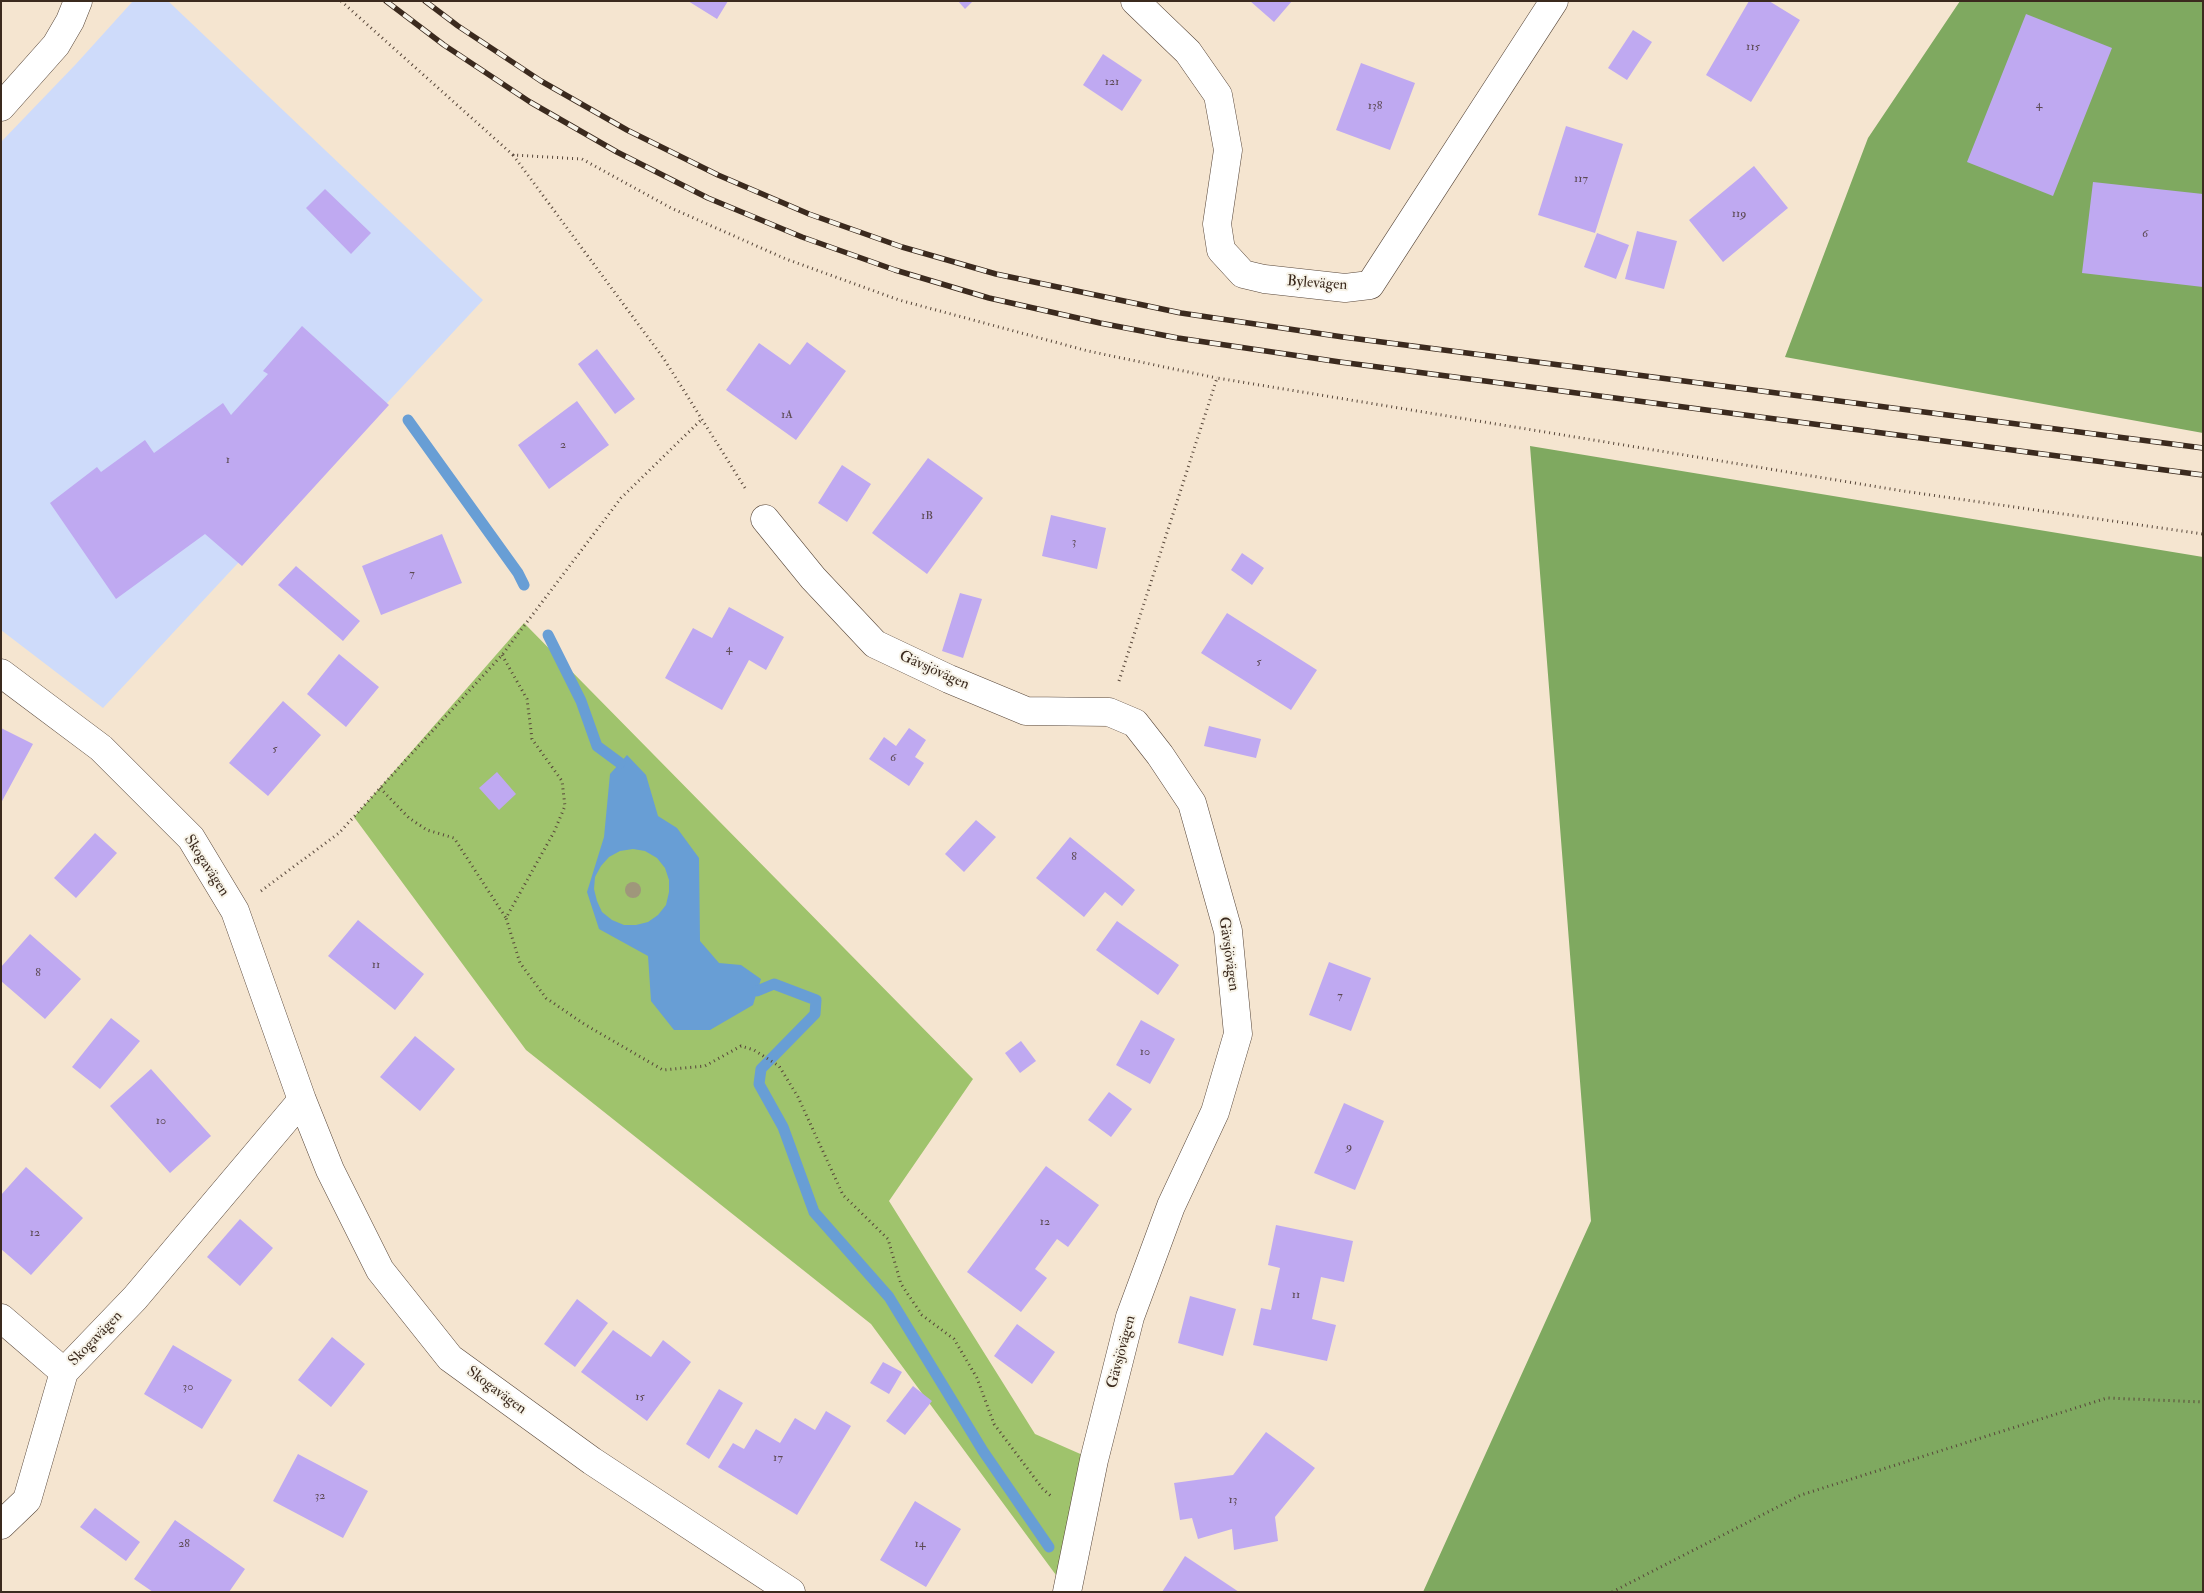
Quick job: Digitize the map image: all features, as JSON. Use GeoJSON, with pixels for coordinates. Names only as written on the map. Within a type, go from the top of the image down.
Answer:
{"type":"FeatureCollection","features":[{"type":"Feature","properties":{"kind":"street"},"geometry":{"type":"LineString","coordinates":[[1,107],[56,45],[70,21],[78,1]]}},
{"type":"Feature","properties":{"kind":"street","name":"Bylevägen"},"geometry":{"type":"LineString","coordinates":[[1135,1],[1188,52],[1218,95],[1228,150],[1217,224],[1221,250],[1243,274],[1264,279],[1345,288],[1370,285],[1554,1]]}},
{"type":"Feature","properties":{"kind":"street","name":"Gävsjövägen"},"geometry":{"type":"LineString","coordinates":[[765,519],[814,578],[875,644],[949,679],[1026,711],[1109,712],[1135,723],[1160,755],[1192,802],[1228,932],[1238,1034],[1215,1112],[1171,1206],[1130,1317],[1094,1460],[1066,1592]]}},
{"type":"Feature","properties":{"kind":"street","name":"Skogavägen"},"geometry":{"type":"LineString","coordinates":[[1,673],[101,748],[191,838],[235,911],[302,1100],[330,1170],[380,1270],[450,1358],[592,1460],[790,1592]]}},
{"type":"Feature","properties":{"kind":"street","name":"Skogavägen"},"geometry":{"type":"LineString","coordinates":[[1,1525],[27,1500],[64,1372],[135,1298],[302,1100]]}},
{"type":"Feature","properties":{"kind":"street","name":"Skogavägen"},"geometry":{"type":"LineString","coordinates":[[1,1318],[64,1372]]}},
{"type":"Feature","properties":{"kind":"path"},"geometry":{"type":"LineString","coordinates":[[341,1],[513,155],[664,359],[765,519]]}},
{"type":"Feature","properties":{"kind":"path"},"geometry":{"type":"LineString","coordinates":[[513,155],[582,159],[671,208],[786,259],[900,300],[1088,351],[1217,378],[1903,491],[2203,534]]}},
{"type":"Feature","properties":{"kind":"path"},"geometry":{"type":"LineString","coordinates":[[1109,712],[1217,378]]}},
{"type":"Feature","properties":{"kind":"path"},"geometry":{"type":"LineString","coordinates":[[235,911],[340,833],[502,655],[620,498],[702,419]]}},
{"type":"Feature","properties":{"kind":"path"},"geometry":{"type":"LineString","coordinates":[[502,655],[527,699],[532,739],[562,781],[565,806],[554,832],[506,918]]}},
{"type":"Feature","properties":{"kind":"path"},"geometry":{"type":"LineString","coordinates":[[380,788],[408,818],[427,830],[454,838],[506,918],[520,963],[546,998],[584,1024],[663,1070],[705,1066],[741,1046],[754,1050],[779,1066],[798,1097],[843,1195],[888,1238],[901,1284],[922,1315],[954,1339],[977,1378],[994,1424],[1042,1488],[1081,1524]]}},
{"type":"Feature","properties":{"kind":"path"},"geometry":{"type":"LineString","coordinates":[[1612,1592],[1800,1495],[2107,1398],[2203,1402]]}},
{"type":"Feature","properties":{"kind":"shaded area"},"geometry":{"type":"Polygon","coordinates":[[[133,1],[168,1],[483,300],[103,708],[1,630],[1,142],[133,1]]]}},
{"type":"Feature","properties":{"kind":"green space"},"geometry":{"type":"Polygon","coordinates":[[[1960,1],[2203,1],[2203,433],[1785,357],[1868,138],[1960,1]]]}},
{"type":"Feature","properties":{"kind":"green space"},"geometry":{"type":"Polygon","coordinates":[[[1530,446],[2203,557],[2203,1592],[1423,1592],[1591,1221],[1530,446]]]}},
{"type":"Feature","properties":{"kind":"green space"},"geometry":{"type":"Polygon","coordinates":[[[524,623],[973,1079],[889,1201],[1035,1434],[1094,1460],[1067,1590],[871,1324],[526,1050],[354,817],[524,623]]]}},
{"type":"Feature","properties":{"kind":"water"},"geometry":{"type":"Polygon","coordinates":[[[627,755],[646,775],[658,816],[677,828],[699,858],[700,941],[719,963],[741,965],[761,979],[753,1005],[710,1030],[674,1030],[651,1001],[648,956],[599,929],[587,892],[604,837],[610,774],[627,755]],[[633,849],[620,851],[609,857],[595,877],[594,889],[602,912],[612,920],[624,925],[648,922],[658,915],[666,905],[669,880],[665,868],[657,858],[645,851],[633,849]]]}},
{"type":"Feature","properties":{"kind":"building"},"geometry":{"type":"Polygon","coordinates":[[[688,1],[728,1],[717,19],[688,1]]]}},
{"type":"Feature","properties":{"kind":"building"},"geometry":{"type":"Polygon","coordinates":[[[958,1],[973,1],[965,9],[958,1]]]}},
{"type":"Feature","properties":{"kind":"building"},"geometry":{"type":"Polygon","coordinates":[[[1250,1],[1292,1],[1274,22],[1250,1]]]}},
{"type":"Feature","properties":{"kind":"building"},"geometry":{"type":"Polygon","coordinates":[[[1749,1],[1769,1],[1800,20],[1751,102],[1706,75],[1749,1]]]}},
{"type":"Feature","properties":{"kind":"building"},"geometry":{"type":"Polygon","coordinates":[[[2026,14],[2112,48],[2053,196],[1967,162],[2026,14]]]}},
{"type":"Feature","properties":{"kind":"building"},"geometry":{"type":"Polygon","coordinates":[[[1633,30],[1652,42],[1627,80],[1608,68],[1633,30]]]}},
{"type":"Feature","properties":{"kind":"building"},"geometry":{"type":"Polygon","coordinates":[[[1103,54],[1142,80],[1122,111],[1083,85],[1103,54]]]}},
{"type":"Feature","properties":{"kind":"building"},"geometry":{"type":"Polygon","coordinates":[[[1361,63],[1415,83],[1390,150],[1336,130],[1361,63]]]}},
{"type":"Feature","properties":{"kind":"building"},"geometry":{"type":"Polygon","coordinates":[[[1566,126],[1623,144],[1595,233],[1538,215],[1566,126]]]}},
{"type":"Feature","properties":{"kind":"building"},"geometry":{"type":"Polygon","coordinates":[[[1754,166],[1788,208],[1723,262],[1689,220],[1754,166]]]}},
{"type":"Feature","properties":{"kind":"building"},"geometry":{"type":"Polygon","coordinates":[[[2093,182],[2203,194],[2203,287],[2082,273],[2093,182]]]}},
{"type":"Feature","properties":{"kind":"building"},"geometry":{"type":"Polygon","coordinates":[[[325,189],[371,233],[351,254],[306,208],[325,189]]]}},
{"type":"Feature","properties":{"kind":"building"},"geometry":{"type":"Polygon","coordinates":[[[1637,231],[1677,241],[1664,289],[1625,279],[1637,231]]]}},
{"type":"Feature","properties":{"kind":"building"},"geometry":{"type":"Polygon","coordinates":[[[1597,233],[1629,245],[1616,279],[1584,267],[1597,233]]]}},
{"type":"Feature","properties":{"kind":"building"},"geometry":{"type":"Polygon","coordinates":[[[302,326],[389,405],[242,566],[205,534],[116,599],[50,503],[97,467],[101,472],[145,440],[154,453],[223,403],[231,415],[268,374],[263,371],[302,326]]]}},
{"type":"Feature","properties":{"kind":"building"},"geometry":{"type":"Polygon","coordinates":[[[807,342],[846,371],[796,440],[726,390],[759,343],[790,365],[807,342]]]}},
{"type":"Feature","properties":{"kind":"building"},"geometry":{"type":"Polygon","coordinates":[[[597,349],[635,399],[615,414],[578,364],[597,349]]]}},
{"type":"Feature","properties":{"kind":"building"},"geometry":{"type":"Polygon","coordinates":[[[577,401],[609,445],[549,489],[518,445],[577,401]]]}},
{"type":"Feature","properties":{"kind":"building"},"geometry":{"type":"Polygon","coordinates":[[[928,458],[983,498],[927,574],[872,533],[928,458]]]}},
{"type":"Feature","properties":{"kind":"building"},"geometry":{"type":"Polygon","coordinates":[[[842,465],[871,484],[847,522],[818,503],[842,465]]]}},
{"type":"Feature","properties":{"kind":"building"},"geometry":{"type":"Polygon","coordinates":[[[1051,515],[1106,528],[1097,569],[1042,556],[1051,515]]]}},
{"type":"Feature","properties":{"kind":"building"},"geometry":{"type":"Polygon","coordinates":[[[442,534],[462,583],[381,615],[362,566],[442,534]]]}},
{"type":"Feature","properties":{"kind":"building"},"geometry":{"type":"Polygon","coordinates":[[[1242,553],[1264,568],[1252,585],[1231,570],[1242,553]]]}},
{"type":"Feature","properties":{"kind":"building"},"geometry":{"type":"Polygon","coordinates":[[[296,566],[360,621],[343,641],[278,585],[296,566]]]}},
{"type":"Feature","properties":{"kind":"building"},"geometry":{"type":"Polygon","coordinates":[[[960,593],[982,599],[963,658],[942,651],[960,593]]]}},
{"type":"Feature","properties":{"kind":"building"},"geometry":{"type":"Polygon","coordinates":[[[729,607],[784,637],[766,670],[749,660],[722,710],[665,678],[693,628],[712,638],[729,607]]]}},
{"type":"Feature","properties":{"kind":"building"},"geometry":{"type":"Polygon","coordinates":[[[1227,613],[1317,670],[1291,710],[1201,653],[1227,613]]]}},
{"type":"Feature","properties":{"kind":"building"},"geometry":{"type":"Polygon","coordinates":[[[339,654],[379,687],[346,727],[307,694],[339,654]]]}},
{"type":"Feature","properties":{"kind":"building"},"geometry":{"type":"Polygon","coordinates":[[[283,701],[321,735],[268,796],[229,763],[283,701]]]}},
{"type":"Feature","properties":{"kind":"building"},"geometry":{"type":"Polygon","coordinates":[[[1209,726],[1261,739],[1256,758],[1204,746],[1209,726]]]}},
{"type":"Feature","properties":{"kind":"building"},"geometry":{"type":"Polygon","coordinates":[[[1,728],[33,744],[1,803],[1,728]]]}},
{"type":"Feature","properties":{"kind":"building"},"geometry":{"type":"Polygon","coordinates":[[[909,728],[926,740],[915,757],[924,763],[909,786],[869,759],[884,737],[896,746],[909,728]]]}},
{"type":"Feature","properties":{"kind":"building"},"geometry":{"type":"Polygon","coordinates":[[[497,772],[516,794],[499,810],[479,788],[497,772]]]}},
{"type":"Feature","properties":{"kind":"building"},"geometry":{"type":"Polygon","coordinates":[[[976,820],[996,837],[964,872],[945,854],[976,820]]]}},
{"type":"Feature","properties":{"kind":"building"},"geometry":{"type":"Polygon","coordinates":[[[95,833],[117,853],[76,898],[54,878],[95,833]]]}},
{"type":"Feature","properties":{"kind":"building"},"geometry":{"type":"Polygon","coordinates":[[[1070,837],[1135,890],[1122,906],[1105,892],[1084,917],[1036,878],[1070,837]]]}},
{"type":"Feature","properties":{"kind":"building"},"geometry":{"type":"Polygon","coordinates":[[[358,920],[424,974],[395,1010],[328,956],[358,920]]]}},
{"type":"Feature","properties":{"kind":"building"},"geometry":{"type":"Polygon","coordinates":[[[1117,921],[1179,965],[1158,995],[1096,950],[1117,921]]]}},
{"type":"Feature","properties":{"kind":"building"},"geometry":{"type":"Polygon","coordinates":[[[30,934],[81,979],[45,1019],[1,981],[1,967],[30,934]]]}},
{"type":"Feature","properties":{"kind":"building"},"geometry":{"type":"Polygon","coordinates":[[[1329,962],[1371,978],[1351,1031],[1309,1015],[1329,962]]]}},
{"type":"Feature","properties":{"kind":"building"},"geometry":{"type":"Polygon","coordinates":[[[111,1018],[140,1041],[100,1089],[72,1067],[111,1018]]]}},
{"type":"Feature","properties":{"kind":"building"},"geometry":{"type":"Polygon","coordinates":[[[1141,1020],[1175,1039],[1150,1084],[1116,1065],[1141,1020]]]}},
{"type":"Feature","properties":{"kind":"building"},"geometry":{"type":"Polygon","coordinates":[[[415,1036],[455,1069],[420,1111],[380,1077],[415,1036]]]}},
{"type":"Feature","properties":{"kind":"building"},"geometry":{"type":"Polygon","coordinates":[[[1021,1041],[1036,1061],[1020,1073],[1005,1053],[1021,1041]]]}},
{"type":"Feature","properties":{"kind":"building"},"geometry":{"type":"Polygon","coordinates":[[[151,1069],[211,1136],[170,1173],[110,1106],[151,1069]]]}},
{"type":"Feature","properties":{"kind":"building"},"geometry":{"type":"Polygon","coordinates":[[[1109,1092],[1132,1109],[1111,1137],[1088,1120],[1109,1092]]]}},
{"type":"Feature","properties":{"kind":"building"},"geometry":{"type":"Polygon","coordinates":[[[1344,1103],[1384,1121],[1355,1190],[1314,1173],[1344,1103]]]}},
{"type":"Feature","properties":{"kind":"building"},"geometry":{"type":"Polygon","coordinates":[[[1046,1166],[1099,1205],[1068,1247],[1057,1239],[1035,1269],[1047,1278],[1021,1312],[967,1272],[1046,1166]]]}},
{"type":"Feature","properties":{"kind":"building"},"geometry":{"type":"Polygon","coordinates":[[[26,1167],[83,1218],[31,1275],[1,1249],[1,1195],[26,1167]]]}},
{"type":"Feature","properties":{"kind":"building"},"geometry":{"type":"Polygon","coordinates":[[[240,1219],[273,1248],[240,1286],[207,1257],[240,1219]]]}},
{"type":"Feature","properties":{"kind":"building"},"geometry":{"type":"Polygon","coordinates":[[[1276,1225],[1353,1241],[1344,1282],[1321,1277],[1312,1319],[1336,1325],[1327,1361],[1253,1345],[1261,1308],[1271,1310],[1280,1268],[1268,1265],[1276,1225]]]}},
{"type":"Feature","properties":{"kind":"building"},"geometry":{"type":"Polygon","coordinates":[[[1190,1296],[1236,1309],[1223,1356],[1178,1343],[1190,1296]]]}},
{"type":"Feature","properties":{"kind":"building"},"geometry":{"type":"Polygon","coordinates":[[[577,1299],[608,1323],[575,1367],[544,1344],[577,1299]]]}},
{"type":"Feature","properties":{"kind":"building"},"geometry":{"type":"Polygon","coordinates":[[[1017,1324],[1055,1352],[1032,1384],[994,1356],[1017,1324]]]}},
{"type":"Feature","properties":{"kind":"building"},"geometry":{"type":"Polygon","coordinates":[[[613,1330],[651,1357],[663,1340],[691,1362],[647,1421],[581,1372],[613,1330]]]}},
{"type":"Feature","properties":{"kind":"building"},"geometry":{"type":"Polygon","coordinates":[[[332,1337],[365,1364],[331,1407],[298,1380],[332,1337]]]}},
{"type":"Feature","properties":{"kind":"building"},"geometry":{"type":"Polygon","coordinates":[[[173,1345],[232,1380],[202,1429],[144,1394],[173,1345]]]}},
{"type":"Feature","properties":{"kind":"building"},"geometry":{"type":"Polygon","coordinates":[[[883,1362],[902,1372],[889,1394],[870,1383],[883,1362]]]}},
{"type":"Feature","properties":{"kind":"building"},"geometry":{"type":"Polygon","coordinates":[[[913,1386],[932,1401],[905,1435],[886,1421],[913,1386]]]}},
{"type":"Feature","properties":{"kind":"building"},"geometry":{"type":"Polygon","coordinates":[[[719,1389],[743,1403],[709,1459],[686,1444],[719,1389]]]}},
{"type":"Feature","properties":{"kind":"building"},"geometry":{"type":"Polygon","coordinates":[[[826,1411],[851,1426],[797,1515],[718,1467],[733,1443],[744,1449],[756,1429],[780,1443],[795,1418],[815,1430],[826,1411]]]}},
{"type":"Feature","properties":{"kind":"building"},"geometry":{"type":"Polygon","coordinates":[[[1266,1432],[1315,1468],[1275,1517],[1278,1541],[1234,1550],[1232,1529],[1198,1539],[1192,1518],[1180,1520],[1174,1483],[1233,1475],[1266,1432]]]}},
{"type":"Feature","properties":{"kind":"building"},"geometry":{"type":"Polygon","coordinates":[[[298,1454],[368,1491],[343,1538],[273,1501],[298,1454]]]}},
{"type":"Feature","properties":{"kind":"building"},"geometry":{"type":"Polygon","coordinates":[[[915,1501],[961,1529],[926,1587],[880,1560],[915,1501]]]}},
{"type":"Feature","properties":{"kind":"building"},"geometry":{"type":"Polygon","coordinates":[[[95,1508],[140,1542],[126,1561],[80,1527],[95,1508]]]}},
{"type":"Feature","properties":{"kind":"building"},"geometry":{"type":"Polygon","coordinates":[[[175,1520],[245,1569],[229,1592],[153,1592],[134,1579],[175,1520]]]}},
{"type":"Feature","properties":{"kind":"building"},"geometry":{"type":"Polygon","coordinates":[[[1185,1556],[1239,1592],[1162,1592],[1185,1556]]]}},
{"type":"Feature","properties":{"kind":"waterway"},"geometry":{"type":"LineString","coordinates":[[408,420],[518,573],[524,585]]}},
{"type":"Feature","properties":{"kind":"waterway"},"geometry":{"type":"LineString","coordinates":[[548,635],[581,701],[597,746],[620,763]]}},
{"type":"Feature","properties":{"kind":"waterway"},"geometry":{"type":"LineString","coordinates":[[757,991],[774,984],[816,1000],[815,1014],[761,1069],[759,1084],[783,1127],[814,1212],[889,1297],[983,1451],[1049,1547]]}},
{"type":"Feature","properties":{"kind":"railway"},"geometry":{"type":"LineString","coordinates":[[386,1],[444,45],[530,102],[617,152],[708,198],[802,237],[895,270],[989,298],[1178,338],[1340,362],[2203,475]]}},
{"type":"Feature","properties":{"kind":"railway"},"geometry":{"type":"LineString","coordinates":[[425,1],[458,26],[541,81],[627,130],[718,175],[809,214],[902,247],[996,274],[1181,313],[1343,337],[2203,448]]}}]}
